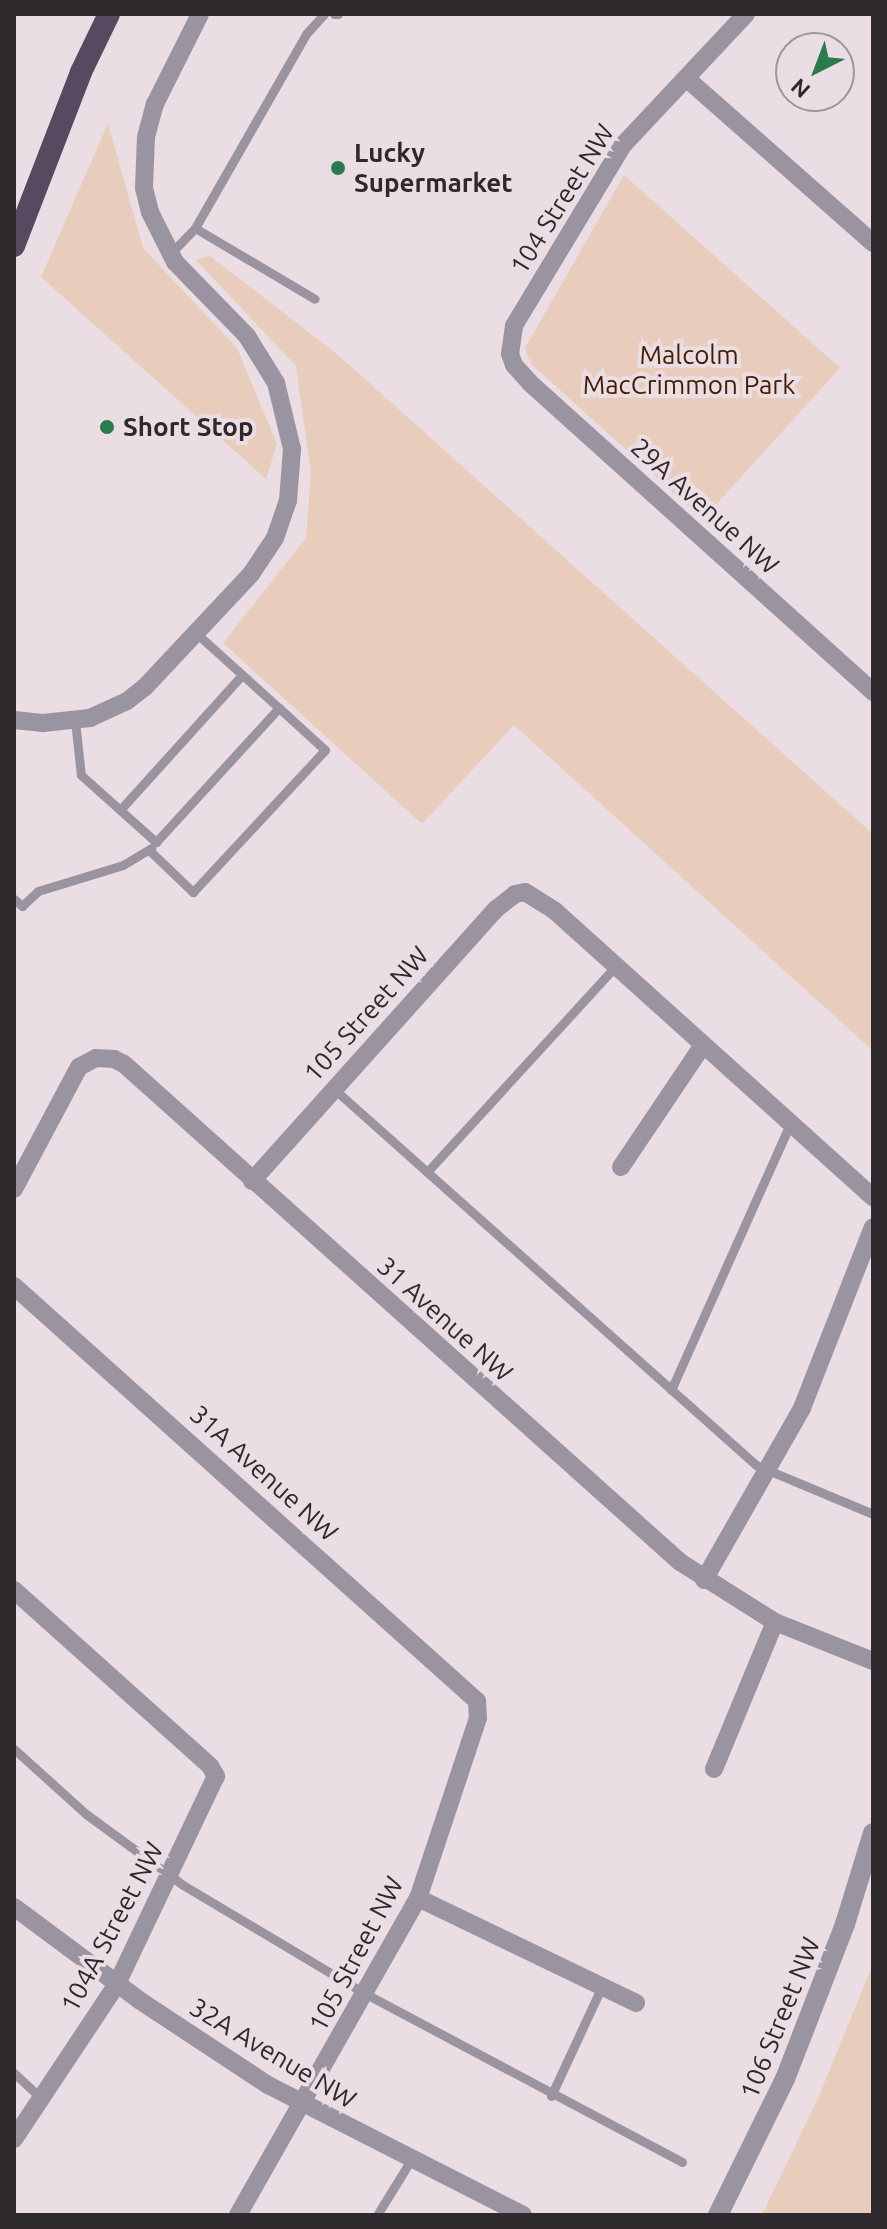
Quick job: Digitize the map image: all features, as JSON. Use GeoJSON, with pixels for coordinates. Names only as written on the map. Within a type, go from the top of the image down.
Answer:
{"type":"FeatureCollection","features":[{"type":"Feature","properties":{"kind":"highway"},"geometry":{"type":"LineString","coordinates":[[14,246],[81,72],[109,19]]}},
{"type":"Feature","properties":{"kind":"street"},"geometry":{"type":"LineString","coordinates":[[14,720],[43,723],[75,721],[109,711],[127,701],[166,668],[251,574],[275,538],[288,501],[293,463],[283,403],[265,362],[247,336],[184,275],[150,212],[144,188],[146,137],[163,83],[200,14]]}},
{"type":"Feature","properties":{"kind":"street","name":"104 Street NW"},"geometry":{"type":"LineString","coordinates":[[510,354],[514,326],[623,145],[746,14]]}},
{"type":"Feature","properties":{"kind":"street"},"geometry":{"type":"LineString","coordinates":[[686,78],[873,243]]}},
{"type":"Feature","properties":{"kind":"street","name":"29A Avenue NW"},"geometry":{"type":"LineString","coordinates":[[510,354],[514,365],[530,383],[873,692]]}},
{"type":"Feature","properties":{"kind":"street","name":"105 Street NW"},"geometry":{"type":"LineString","coordinates":[[252,1181],[496,909],[515,894],[525,892],[545,903],[616,966]]}},
{"type":"Feature","properties":{"kind":"street"},"geometry":{"type":"LineString","coordinates":[[616,966],[873,1197]]}},
{"type":"Feature","properties":{"kind":"street"},"geometry":{"type":"LineString","coordinates":[[621,1167],[703,1045]]}},
{"type":"Feature","properties":{"kind":"street","name":"31 Avenue NW"},"geometry":{"type":"LineString","coordinates":[[14,1189],[73,1075],[87,1061],[106,1057],[124,1064],[638,1526],[704,1580],[775,1622],[873,1661]]}},
{"type":"Feature","properties":{"kind":"street"},"geometry":{"type":"LineString","coordinates":[[704,1580],[769,1471],[819,1370],[873,1227]]}},
{"type":"Feature","properties":{"kind":"street","name":"31A Avenue NW"},"geometry":{"type":"LineString","coordinates":[[14,1286],[477,1701]]}},
{"type":"Feature","properties":{"kind":"street","name":"104A Street NW"},"geometry":{"type":"LineString","coordinates":[[14,1590],[215,1772],[215,1783],[117,1984],[14,2139]]}},
{"type":"Feature","properties":{"kind":"street"},"geometry":{"type":"LineString","coordinates":[[714,1769],[775,1622]]}},
{"type":"Feature","properties":{"kind":"street","name":"105 Street NW"},"geometry":{"type":"LineString","coordinates":[[238,2215],[418,1898],[478,1718],[477,1701]]}},
{"type":"Feature","properties":{"kind":"street","name":"106 Street NW"},"geometry":{"type":"LineString","coordinates":[[718,2215],[785,2079],[845,1924],[873,1833]]}},
{"type":"Feature","properties":{"kind":"street"},"geometry":{"type":"LineString","coordinates":[[418,1898],[636,2003]]}},
{"type":"Feature","properties":{"kind":"street","name":"32A Avenue NW"},"geometry":{"type":"LineString","coordinates":[[14,1907],[117,1984],[302,2105],[521,2215]]}},
{"type":"Feature","properties":{"kind":"lane"},"geometry":{"type":"LineString","coordinates":[[170,254],[195,228],[306,34],[324,14]]}},
{"type":"Feature","properties":{"kind":"lane"},"geometry":{"type":"LineString","coordinates":[[195,228],[315,299]]}},
{"type":"Feature","properties":{"kind":"lane"},"geometry":{"type":"LineString","coordinates":[[75,721],[81,775],[120,810],[193,892],[325,750],[197,634]]}},
{"type":"Feature","properties":{"kind":"lane"},"geometry":{"type":"LineString","coordinates":[[120,810],[242,675]]}},
{"type":"Feature","properties":{"kind":"lane"},"geometry":{"type":"LineString","coordinates":[[14,899],[22,906],[38,891],[123,865],[152,846],[279,708]]}},
{"type":"Feature","properties":{"kind":"lane"},"geometry":{"type":"LineString","coordinates":[[427,1172],[616,966]]}},
{"type":"Feature","properties":{"kind":"lane"},"geometry":{"type":"LineString","coordinates":[[334,1089],[756,1465],[873,1514]]}},
{"type":"Feature","properties":{"kind":"lane"},"geometry":{"type":"LineString","coordinates":[[671,1390],[790,1124]]}},
{"type":"Feature","properties":{"kind":"lane"},"geometry":{"type":"LineString","coordinates":[[14,1749],[86,1814],[169,1874],[366,1994],[551,2096],[682,2162]]}},
{"type":"Feature","properties":{"kind":"lane"},"geometry":{"type":"LineString","coordinates":[[551,2096],[602,1986]]}},
{"type":"Feature","properties":{"kind":"lane"},"geometry":{"type":"LineString","coordinates":[[14,2073],[43,2099]]}},
{"type":"Feature","properties":{"kind":"lane"},"geometry":{"type":"LineString","coordinates":[[377,2215],[411,2160]]}},
{"type":"Feature","properties":{"kind":"green space"},"geometry":{"type":"Polygon","coordinates":[[[108,123],[143,248],[237,348],[277,444],[266,479],[41,277],[108,123]]]}},
{"type":"Feature","properties":{"kind":"green space","name":"Malcolm MacCrimmon Park"},"geometry":{"type":"Polygon","coordinates":[[[624,175],[840,368],[703,519],[531,364],[525,348],[624,175]]]}},
{"type":"Feature","properties":{"kind":"green space"},"geometry":{"type":"Polygon","coordinates":[[[210,256],[337,354],[873,834],[873,1051],[514,725],[422,824],[223,643],[306,538],[311,473],[296,366],[196,260],[210,256]]]}},
{"type":"Feature","properties":{"kind":"green space"},"geometry":{"type":"Polygon","coordinates":[[[873,1964],[873,2215],[762,2215],[819,2096],[873,1964]]]}},
{"type":"Feature","properties":{"kind":"place","name":"Lucky Supermarket"},"geometry":{"type":"Point","coordinates":[338,168]}},
{"type":"Feature","properties":{"kind":"place","name":"Short Stop"},"geometry":{"type":"Point","coordinates":[107,427]}}]}
